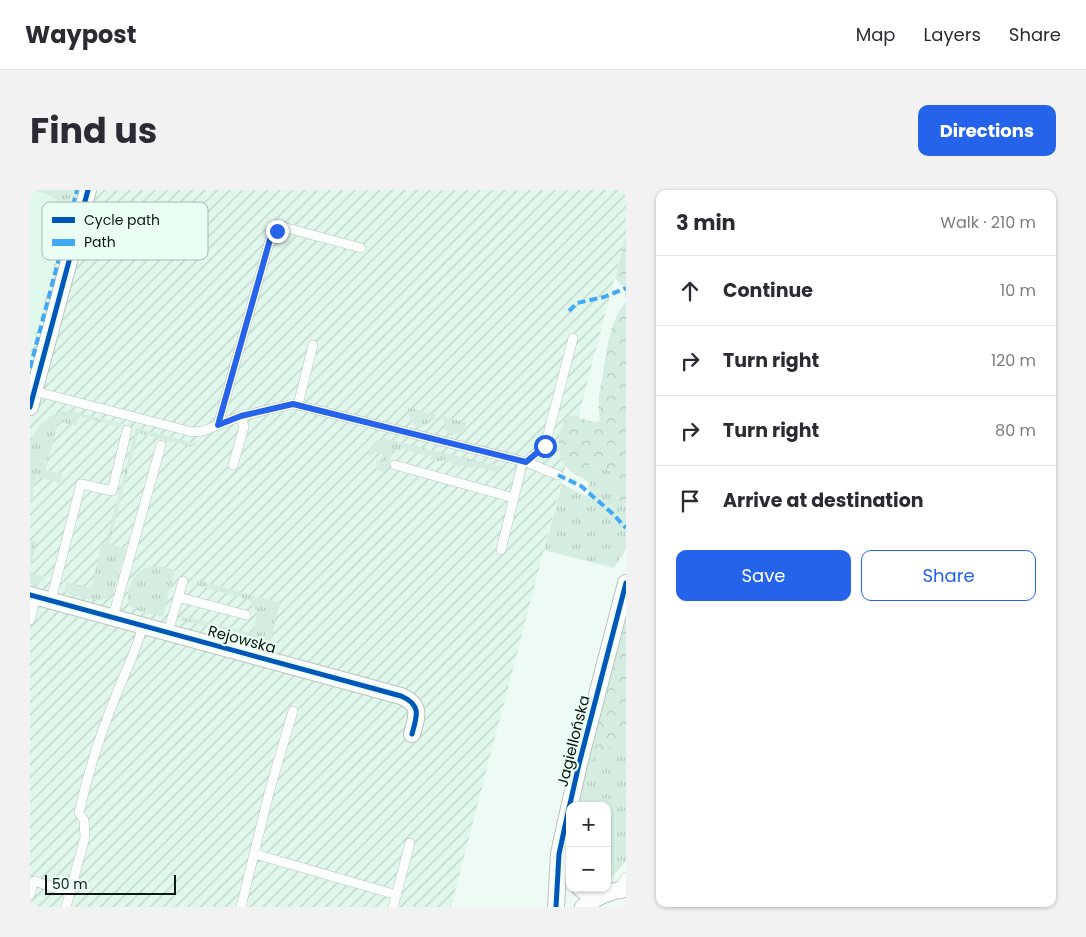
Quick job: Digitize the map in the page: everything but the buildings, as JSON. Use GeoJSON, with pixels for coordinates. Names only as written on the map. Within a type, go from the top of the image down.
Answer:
{"type":"FeatureCollection","features":[{"type":"Feature","properties":{"kind":"street"},"geometry":{"type":"LineString","coordinates":[[32,399],[69,260]]}},
{"type":"Feature","properties":{"kind":"street","name":"Jagiellońska"},"geometry":{"type":"LineString","coordinates":[[556,907],[563,835],[579,764],[626,583]]}},
{"type":"Feature","properties":{"kind":"street","name":"Rejowska"},"geometry":{"type":"LineString","coordinates":[[39,597],[401,696],[410,700],[417,710],[412,734]]}},
{"type":"Feature","properties":{"kind":"street"},"geometry":{"type":"LineString","coordinates":[[559,866],[566,874]]}},
{"type":"Feature","properties":{"kind":"street"},"geometry":{"type":"LineString","coordinates":[[582,892],[589,903],[623,886]]}},
{"type":"Feature","properties":{"kind":"lane"},"geometry":{"type":"LineString","coordinates":[[218,425],[271,236],[283,227],[361,248]]}},
{"type":"Feature","properties":{"kind":"lane"},"geometry":{"type":"LineString","coordinates":[[501,550],[524,462],[545,446],[573,338]]}},
{"type":"Feature","properties":{"kind":"lane"},"geometry":{"type":"LineString","coordinates":[[298,405],[313,345]]}},
{"type":"Feature","properties":{"kind":"lane"},"geometry":{"type":"LineString","coordinates":[[32,399],[192,432],[203,431],[241,416],[288,404],[298,405],[524,462],[558,475]]}},
{"type":"Feature","properties":{"kind":"lane"},"geometry":{"type":"LineString","coordinates":[[233,465],[244,427],[241,416]]}},
{"type":"Feature","properties":{"kind":"lane"},"geometry":{"type":"LineString","coordinates":[[30,620],[81,484],[112,491],[127,430]]}},
{"type":"Feature","properties":{"kind":"lane"},"geometry":{"type":"LineString","coordinates":[[113,617],[161,445]]}},
{"type":"Feature","properties":{"kind":"lane"},"geometry":{"type":"LineString","coordinates":[[395,465],[514,498]]}},
{"type":"Feature","properties":{"kind":"lane"},"geometry":{"type":"LineString","coordinates":[[168,632],[182,581]]}},
{"type":"Feature","properties":{"kind":"lane"},"geometry":{"type":"LineString","coordinates":[[178,597],[246,615]]}},
{"type":"Feature","properties":{"kind":"lane"},"geometry":{"type":"LineString","coordinates":[[66,907],[85,837],[84,820],[79,813],[88,773],[117,693],[138,646],[143,625]]}},
{"type":"Feature","properties":{"kind":"lane"},"geometry":{"type":"LineString","coordinates":[[241,907],[270,789],[293,711]]}},
{"type":"Feature","properties":{"kind":"lane"},"geometry":{"type":"LineString","coordinates":[[393,907],[410,843]]}},
{"type":"Feature","properties":{"kind":"lane"},"geometry":{"type":"LineString","coordinates":[[255,854],[396,895]]}},
{"type":"Feature","properties":{"kind":"lane"},"geometry":{"type":"LineString","coordinates":[[30,895],[34,882],[70,893]]}},
{"type":"Feature","properties":{"kind":"shaded area"},"geometry":{"type":"Polygon","coordinates":[[[30,190],[74,190],[71,202],[42,202],[42,260],[55,260],[30,355],[30,190]]]}},
{"type":"Feature","properties":{"kind":"shaded area"},"geometry":{"type":"Polygon","coordinates":[[[74,190],[626,190],[626,234],[451,907],[30,907],[30,355],[55,260],[208,260],[208,202],[71,202],[74,190]]]}},
{"type":"Feature","properties":{"kind":"green space"},"geometry":{"type":"Polygon","coordinates":[[[32,190],[74,190],[69,201],[60,202],[47,194],[32,190]]]}},
{"type":"Feature","properties":{"kind":"green space"},"geometry":{"type":"Polygon","coordinates":[[[626,234],[626,299],[624,288],[615,278],[626,234]]]}},
{"type":"Feature","properties":{"kind":"green space"},"geometry":{"type":"Polygon","coordinates":[[[626,302],[626,505],[618,501],[617,485],[608,470],[603,467],[586,465],[586,477],[583,478],[574,474],[562,460],[559,442],[563,424],[568,415],[594,422],[600,421],[599,399],[608,341],[616,317],[626,302]]]}},
{"type":"Feature","properties":{"kind":"green space"},"geometry":{"type":"Polygon","coordinates":[[[408,407],[436,415],[435,418],[423,427],[416,425],[410,418],[408,407]]]}},
{"type":"Feature","properties":{"kind":"green space"},"geometry":{"type":"Polygon","coordinates":[[[65,411],[122,424],[121,427],[78,416],[76,426],[58,421],[46,470],[62,474],[60,483],[37,477],[30,505],[30,444],[39,427],[47,419],[65,411]]]}},
{"type":"Feature","properties":{"kind":"green space"},"geometry":{"type":"Polygon","coordinates":[[[443,416],[467,423],[461,432],[451,435],[446,431],[443,416]]]}},
{"type":"Feature","properties":{"kind":"green space"},"geometry":{"type":"Polygon","coordinates":[[[136,428],[198,444],[191,447],[138,433],[109,544],[126,549],[113,593],[108,597],[97,600],[67,594],[65,589],[66,582],[91,588],[102,543],[106,543],[136,428]]]}},
{"type":"Feature","properties":{"kind":"green space"},"geometry":{"type":"Polygon","coordinates":[[[383,438],[502,467],[497,472],[474,466],[472,469],[465,465],[456,467],[450,462],[444,460],[437,462],[429,459],[432,456],[418,454],[403,448],[400,451],[393,449],[389,467],[383,472],[378,470],[376,463],[381,460],[383,455],[375,452],[371,457],[368,457],[373,445],[383,438]]]}},
{"type":"Feature","properties":{"kind":"green space"},"geometry":{"type":"Polygon","coordinates":[[[586,465],[603,467],[612,474],[617,485],[618,501],[626,505],[626,549],[614,568],[544,550],[562,484],[586,496],[588,495],[589,483],[583,478],[586,477],[586,465]]]}},
{"type":"Feature","properties":{"kind":"green space"},"geometry":{"type":"Polygon","coordinates":[[[30,540],[37,542],[30,570],[30,540]]]}},
{"type":"Feature","properties":{"kind":"green space"},"geometry":{"type":"Polygon","coordinates":[[[160,566],[175,570],[163,616],[135,609],[128,599],[130,585],[137,574],[142,570],[160,566]]]}},
{"type":"Feature","properties":{"kind":"green space"},"geometry":{"type":"Polygon","coordinates":[[[30,573],[44,576],[44,581],[41,580],[38,586],[30,584],[30,573]]]}},
{"type":"Feature","properties":{"kind":"green space"},"geometry":{"type":"Polygon","coordinates":[[[198,580],[280,603],[268,652],[224,640],[217,630],[213,628],[181,620],[182,616],[252,633],[257,614],[249,600],[196,585],[198,580]]]}},
{"type":"Feature","properties":{"kind":"green space"},"geometry":{"type":"Polygon","coordinates":[[[626,595],[626,735],[585,765],[626,595]]]}},
{"type":"Feature","properties":{"kind":"green space"},"geometry":{"type":"Polygon","coordinates":[[[626,735],[626,861],[611,877],[611,802],[576,802],[585,765],[626,735]]]}},
{"type":"Feature","properties":{"kind":"marked path"},"geometry":{"type":"LineString","coordinates":[[74,202],[77,190]]}},
{"type":"Feature","properties":{"kind":"marked path"},"geometry":{"type":"LineString","coordinates":[[30,368],[59,260]]}},
{"type":"Feature","properties":{"kind":"marked path"},"geometry":{"type":"LineString","coordinates":[[569,311],[577,303],[604,297],[626,288]]}},
{"type":"Feature","properties":{"kind":"marked path"},"geometry":{"type":"LineString","coordinates":[[558,475],[581,486],[626,528]]}},
{"type":"Feature","properties":{"kind":"cycle path"},"geometry":{"type":"LineString","coordinates":[[85,202],[88,190]]}},
{"type":"Feature","properties":{"kind":"cycle path"},"geometry":{"type":"LineString","coordinates":[[30,407],[69,260]]}},
{"type":"Feature","properties":{"kind":"cycle path"},"geometry":{"type":"LineString","coordinates":[[556,907],[559,854],[565,826],[579,764],[626,583]]}},
{"type":"Feature","properties":{"kind":"cycle path"},"geometry":{"type":"LineString","coordinates":[[30,595],[401,696],[408,699],[415,707],[416,716],[412,734]]}},
{"type":"Feature","properties":{"kind":"route"},"geometry":{"type":"LineString","coordinates":[[277,231],[271,236],[218,425],[241,416],[293,404],[526,462],[545,446]]}}]}
